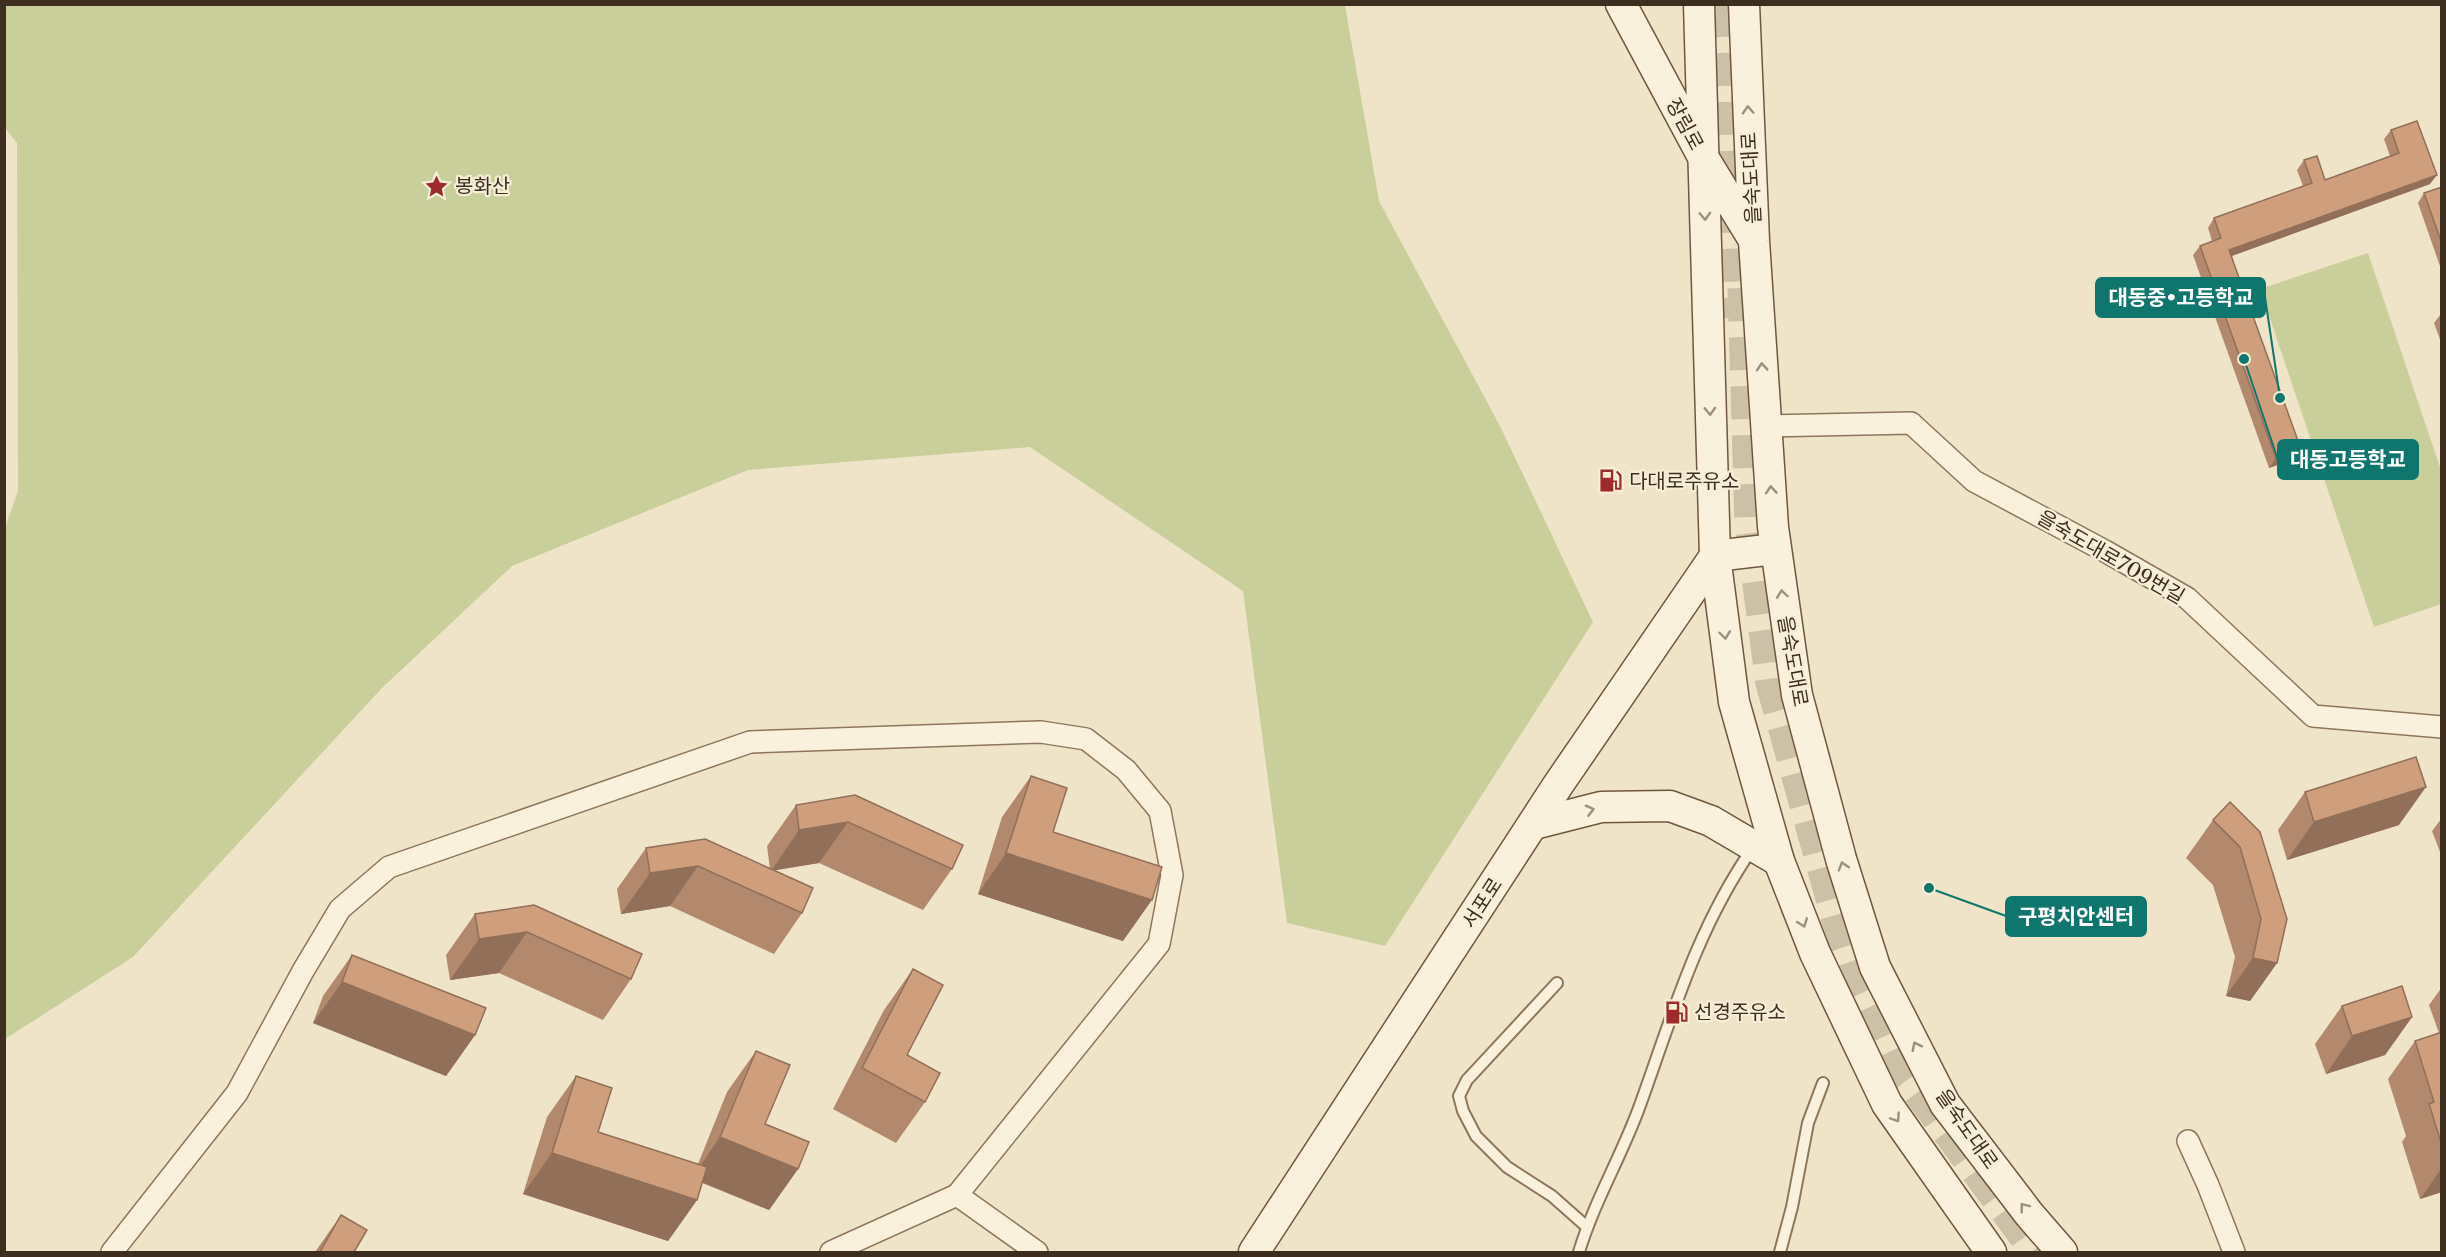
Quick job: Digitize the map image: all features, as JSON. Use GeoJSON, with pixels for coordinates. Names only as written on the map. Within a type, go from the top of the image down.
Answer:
{"type":"FeatureCollection","features":[{"type":"Feature","properties":{"kind":"main road","name":"장림로"},"geometry":{"type":"LineString","coordinates":[[1621,4],[1703,157],[1754,241]]}},
{"type":"Feature","properties":{"kind":"main road"},"geometry":{"type":"LineString","coordinates":[[1699,4],[1715,556],[1734,702],[1767,854],[1887,1104],[1991,1252]]}},
{"type":"Feature","properties":{"kind":"main road","name":"을숙도대로"},"geometry":{"type":"LineString","coordinates":[[1743,4],[1754,241],[1775,549],[1797,695],[1841,859],[1875,967],[1945,1104],[2062,1252]]}},
{"type":"Feature","properties":{"kind":"main road"},"geometry":{"type":"LineString","coordinates":[[1715,556],[1775,549]]}},
{"type":"Feature","properties":{"kind":"main road","name":"서포로"},"geometry":{"type":"LineString","coordinates":[[1254,1252],[1564,776],[1715,556]]}},
{"type":"Feature","properties":{"kind":"main road"},"geometry":{"type":"LineString","coordinates":[[1534,824],[1601,807],[1670,806],[1712,821],[1767,854]]}},
{"type":"Feature","properties":{"kind":"street","name":"을숙도대로709번길"},"geometry":{"type":"LineString","coordinates":[[1766,426],[1911,423],[1974,481],[2187,598],[2313,716],[2442,728]]}},
{"type":"Feature","properties":{"kind":"street"},"geometry":{"type":"LineString","coordinates":[[112,1252],[237,1093],[303,971],[340,909],[389,867],[750,742],[1041,732],[1086,739],[1126,770],[1160,811],[1172,875],[1159,944],[957,1195],[831,1252]]}},
{"type":"Feature","properties":{"kind":"street"},"geometry":{"type":"LineString","coordinates":[[2188,1141],[2234,1252]]}},
{"type":"Feature","properties":{"kind":"street"},"geometry":{"type":"LineString","coordinates":[[957,1195],[1038,1252]]}},
{"type":"Feature","properties":{"kind":"lane"},"geometry":{"type":"LineString","coordinates":[[1579,1252],[1587,1227],[1638,1111],[1674,1004],[1701,942],[1730,882],[1767,854]]}},
{"type":"Feature","properties":{"kind":"lane"},"geometry":{"type":"LineString","coordinates":[[1557,983],[1467,1080],[1459,1096],[1463,1111],[1476,1136],[1507,1167],[1552,1196],[1587,1227]]}},
{"type":"Feature","properties":{"kind":"lane"},"geometry":{"type":"LineString","coordinates":[[1780,1252],[1792,1207],[1808,1123],[1823,1083]]}},
{"type":"Feature","properties":{"kind":"green space"},"geometry":{"type":"Polygon","coordinates":[[[5,4],[1345,5],[1379,201],[1500,426],[1593,622],[1385,946],[1287,923],[1243,591],[1030,447],[748,470],[512,566],[382,688],[133,957],[5,1039],[4,531],[18,491],[17,143],[5,128],[5,4]]]}},
{"type":"Feature","properties":{"kind":"green space"},"geometry":{"type":"Polygon","coordinates":[[[2368,253],[2441,470],[2441,604],[2374,627],[2260,289],[2368,253]]]}},
{"type":"Feature","properties":{"kind":"building"},"geometry":{"type":"Polygon","coordinates":[[[2417,121],[2437,175],[2229,250],[2301,449],[2276,458],[2200,246],[2221,238],[2214,218],[2312,183],[2304,160],[2317,156],[2325,180],[2399,153],[2391,130],[2417,121]]]}},
{"type":"Feature","properties":{"kind":"building"},"geometry":{"type":"Polygon","coordinates":[[[2442,187],[2442,244],[2424,193],[2442,187]]]}},
{"type":"Feature","properties":{"kind":"building"},"geometry":{"type":"Polygon","coordinates":[[[2416,757],[2426,787],[2314,822],[2305,792],[2416,757]]]}},
{"type":"Feature","properties":{"kind":"building"},"geometry":{"type":"Polygon","coordinates":[[[1031,776],[1067,788],[1053,832],[1162,867],[1152,900],[1006,853],[1031,776]]]}},
{"type":"Feature","properties":{"kind":"building"},"geometry":{"type":"Polygon","coordinates":[[[855,795],[963,845],[952,869],[848,822],[799,830],[796,805],[855,795]]]}},
{"type":"Feature","properties":{"kind":"building"},"geometry":{"type":"Polygon","coordinates":[[[2230,802],[2260,832],[2287,919],[2277,963],[2253,958],[2261,919],[2240,847],[2213,820],[2230,802]]]}},
{"type":"Feature","properties":{"kind":"building"},"geometry":{"type":"Polygon","coordinates":[[[705,839],[813,888],[802,913],[698,866],[650,873],[646,848],[705,839]]]}},
{"type":"Feature","properties":{"kind":"building"},"geometry":{"type":"Polygon","coordinates":[[[534,905],[642,954],[631,979],[527,932],[479,939],[475,914],[534,905]]]}},
{"type":"Feature","properties":{"kind":"building"},"geometry":{"type":"Polygon","coordinates":[[[352,955],[486,1008],[475,1035],[342,982],[352,955]]]}},
{"type":"Feature","properties":{"kind":"building"},"geometry":{"type":"Polygon","coordinates":[[[913,969],[943,985],[907,1055],[940,1073],[925,1102],[862,1068],[913,969]]]}},
{"type":"Feature","properties":{"kind":"building"},"geometry":{"type":"Polygon","coordinates":[[[2402,986],[2412,1017],[2352,1036],[2342,1006],[2402,986]]]}},
{"type":"Feature","properties":{"kind":"building"},"geometry":{"type":"Polygon","coordinates":[[[2442,1032],[2442,1146],[2429,1104],[2434,1102],[2415,1041],[2442,1032]]]}},
{"type":"Feature","properties":{"kind":"building"},"geometry":{"type":"Polygon","coordinates":[[[756,1051],[790,1065],[765,1124],[809,1142],[798,1169],[720,1137],[756,1051]]]}},
{"type":"Feature","properties":{"kind":"building"},"geometry":{"type":"Polygon","coordinates":[[[576,1076],[612,1088],[598,1132],[707,1167],[697,1200],[552,1153],[576,1076]]]}},
{"type":"Feature","properties":{"kind":"building"},"geometry":{"type":"Polygon","coordinates":[[[341,1215],[367,1230],[354,1252],[320,1252],[341,1215]]]}},
{"type":"Feature","properties":{"kind":"tunnel"},"geometry":{"type":"LineString","coordinates":[[1719,4],[1729,318]]}},
{"type":"Feature","properties":{"kind":"tunnel"},"geometry":{"type":"LineString","coordinates":[[1744,288],[1751,524],[1772,683],[1838,920],[1863,990],[1896,1060],[2037,1252]]}},
{"type":"Feature","properties":{"kind":"place","name":"봉화산"},"geometry":{"type":"Point","coordinates":[437,186]}},
{"type":"Feature","properties":{"kind":"place","name":"대동고등학교"},"geometry":{"type":"Point","coordinates":[2244,359]}},
{"type":"Feature","properties":{"kind":"place","name":"대동중•고등학교"},"geometry":{"type":"Point","coordinates":[2280,398]}},
{"type":"Feature","properties":{"kind":"place","name":"다대로주유소"},"geometry":{"type":"Point","coordinates":[1611,481]}},
{"type":"Feature","properties":{"kind":"place","name":"구평치안센터"},"geometry":{"type":"Point","coordinates":[1929,888]}},
{"type":"Feature","properties":{"kind":"place","name":"선경주유소"},"geometry":{"type":"Point","coordinates":[1676,1012]}}]}
